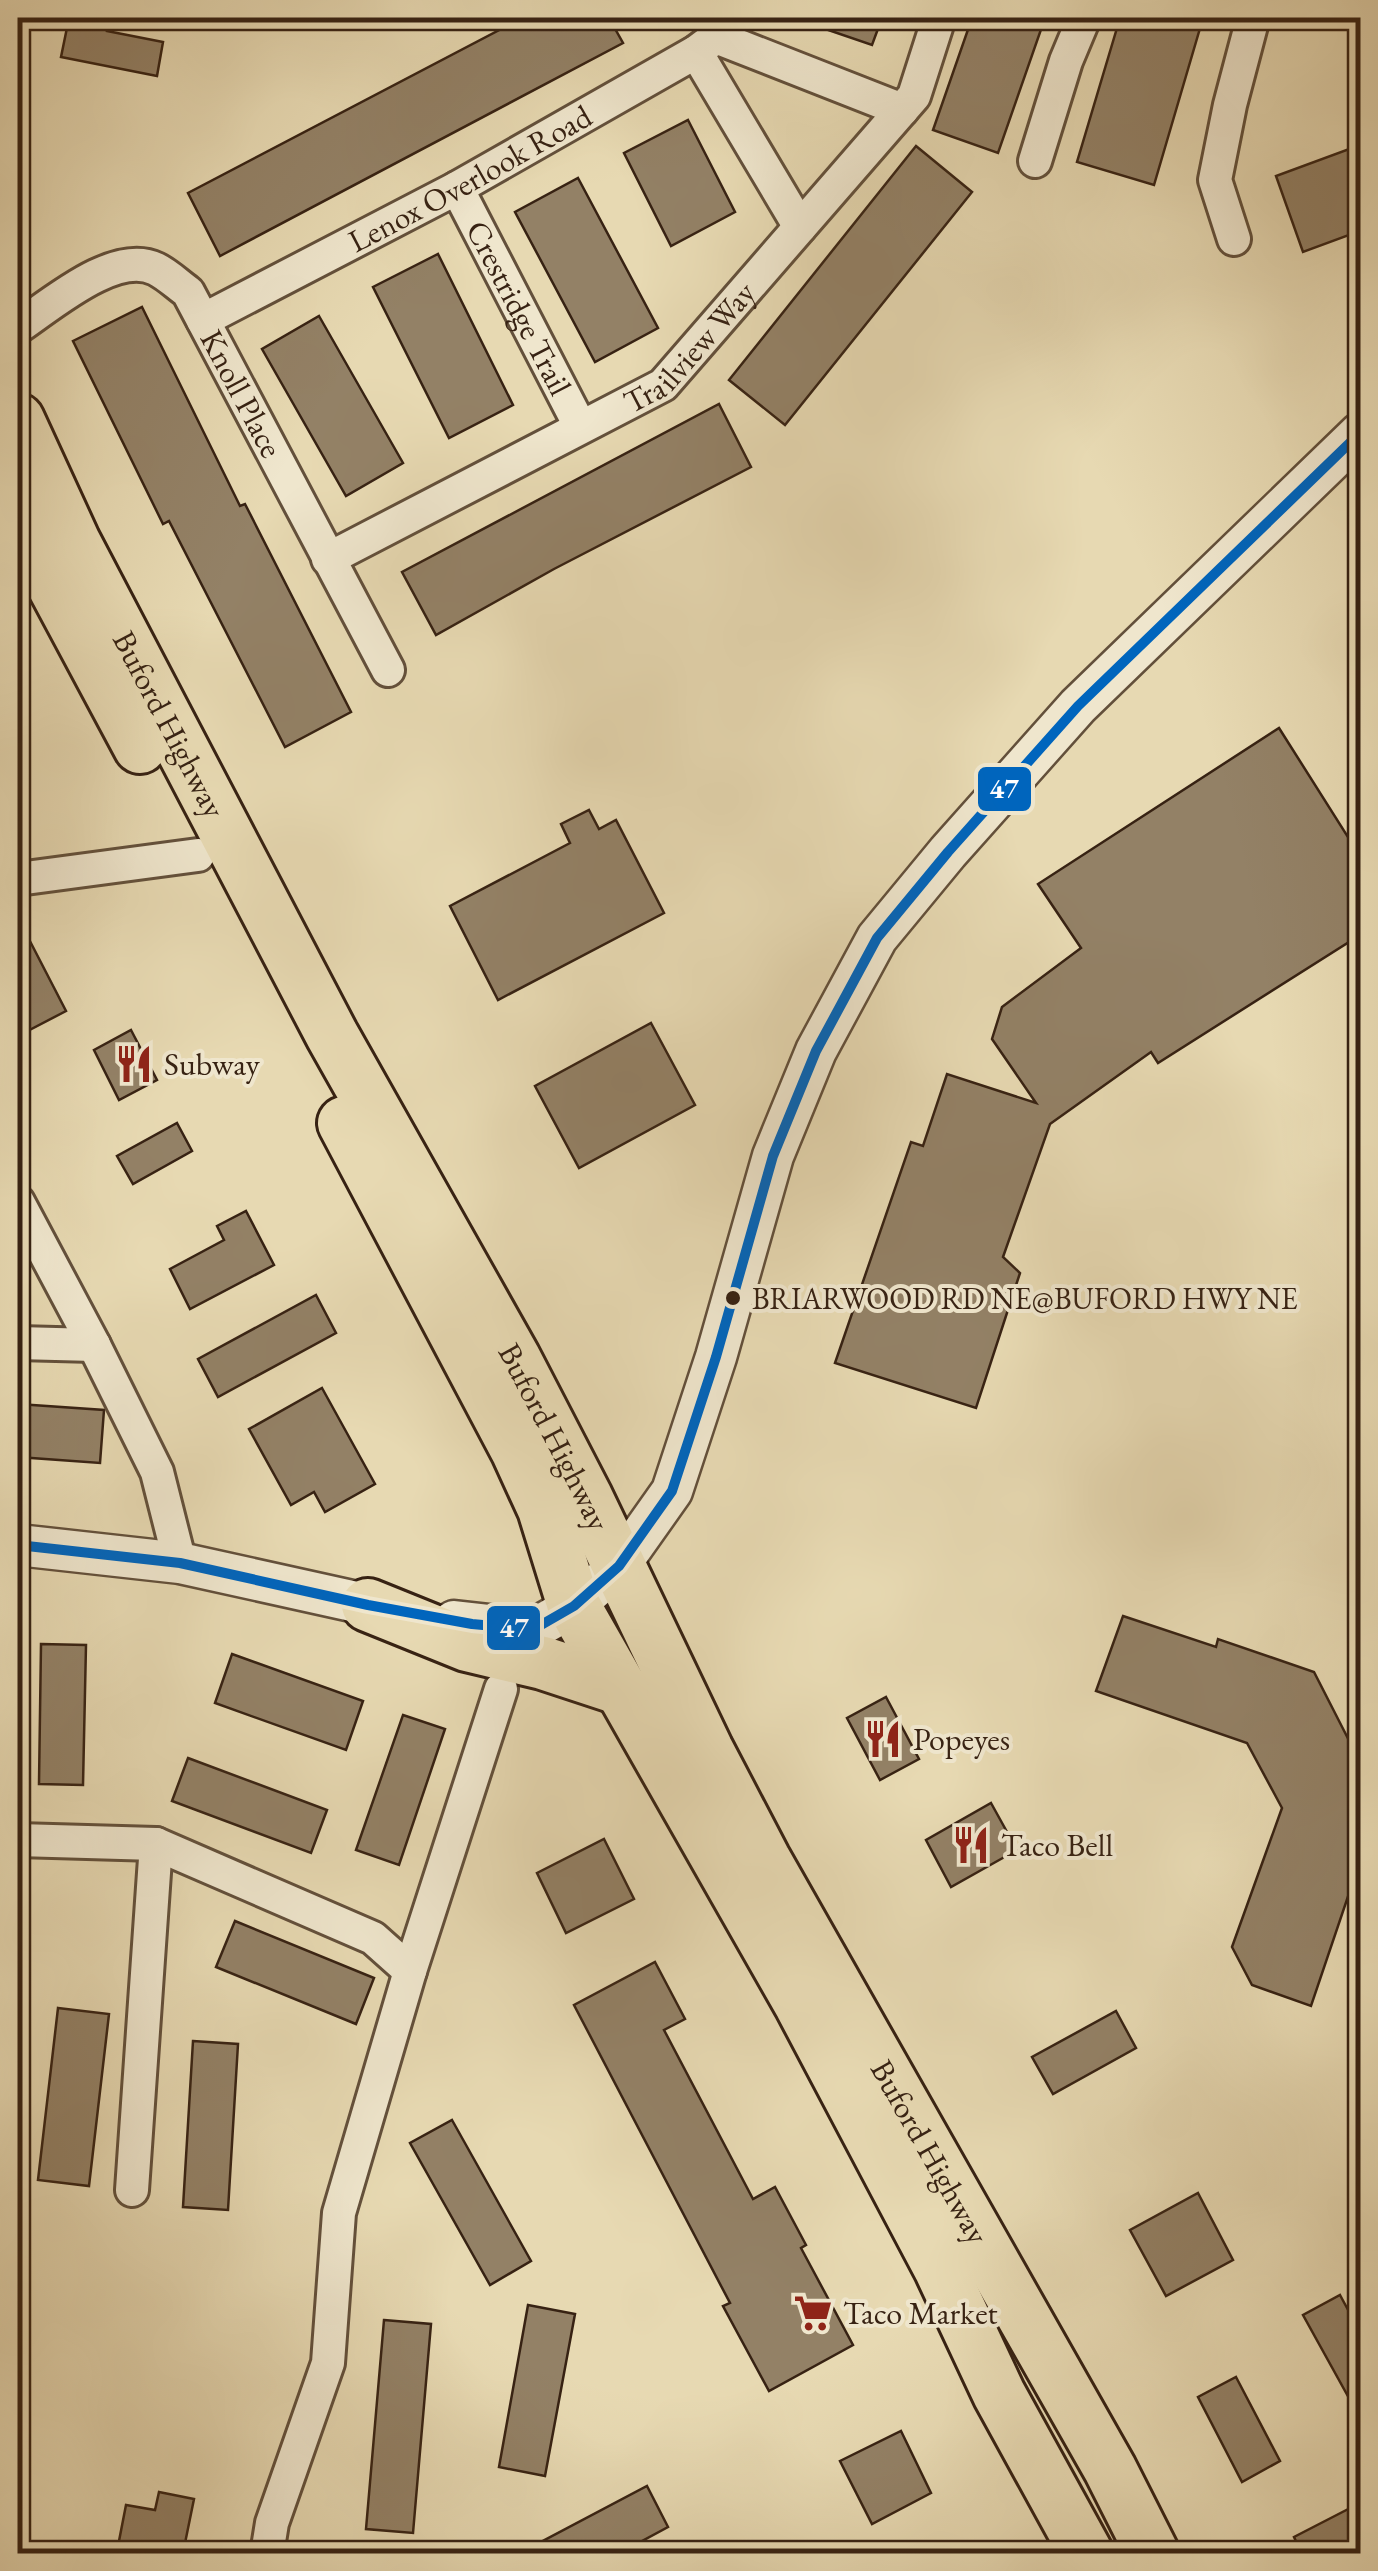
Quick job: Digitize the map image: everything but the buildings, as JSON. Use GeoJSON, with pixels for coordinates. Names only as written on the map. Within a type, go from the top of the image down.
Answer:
{"type":"FeatureCollection","features":[{"type":"Feature","properties":{"kind":"main road","name":"Buford Highway"},"geometry":{"type":"LineString","coordinates":[[18,420],[74,542],[332,1035],[514,1358],[764,1859],[1110,2469],[1152,2554]]}},
{"type":"Feature","properties":{"kind":"main road","name":"Buford Highway"},"geometry":{"type":"LineString","coordinates":[[24,547],[309,1051],[374,1184],[517,1450],[544,1509],[574,1606],[801,2006],[940,2268],[999,2394],[1086,2554]]}},
{"type":"Feature","properties":{"kind":"main road"},"geometry":{"type":"LineString","coordinates":[[368,1606],[467,1645],[543,1663],[622,1689]]}},
{"type":"Feature","properties":{"kind":"street","name":"Trailview Way"},"geometry":{"type":"LineString","coordinates":[[328,559],[663,384],[914,96],[939,18]]}},
{"type":"Feature","properties":{"kind":"street"},"geometry":{"type":"LineString","coordinates":[[1036,160],[1066,60],[1084,18]]}},
{"type":"Feature","properties":{"kind":"street"},"geometry":{"type":"LineString","coordinates":[[1234,239],[1216,180],[1230,105],[1253,18]]}},
{"type":"Feature","properties":{"kind":"street"},"geometry":{"type":"LineString","coordinates":[[711,35],[902,110]]}},
{"type":"Feature","properties":{"kind":"street"},"geometry":{"type":"LineString","coordinates":[[711,35],[800,227]]}},
{"type":"Feature","properties":{"kind":"street","name":"Lenox Overlook Road"},"geometry":{"type":"LineString","coordinates":[[203,320],[457,188],[711,35]]}},
{"type":"Feature","properties":{"kind":"street","name":"Crestridge Trail"},"geometry":{"type":"LineString","coordinates":[[457,188],[580,426]]}},
{"type":"Feature","properties":{"kind":"street","name":"Knoll Place"},"geometry":{"type":"LineString","coordinates":[[18,327],[91,278],[119,266],[154,268],[188,292],[388,670]]}},
{"type":"Feature","properties":{"kind":"street"},"geometry":{"type":"LineString","coordinates":[[18,1545],[180,1563],[368,1606],[516,1628],[541,1624],[574,1606],[619,1566],[672,1491],[716,1357],[773,1156],[816,1050],[876,938],[1078,706],[1360,434]]}},
{"type":"Feature","properties":{"kind":"street"},"geometry":{"type":"LineString","coordinates":[[18,879],[198,855]]}},
{"type":"Feature","properties":{"kind":"street"},"geometry":{"type":"LineString","coordinates":[[18,1202],[157,1472],[180,1563]]}},
{"type":"Feature","properties":{"kind":"street"},"geometry":{"type":"LineString","coordinates":[[18,1343],[94,1345]]}},
{"type":"Feature","properties":{"kind":"street"},"geometry":{"type":"LineString","coordinates":[[267,2554],[272,2523],[328,2362],[339,2213],[410,1971],[501,1689]]}},
{"type":"Feature","properties":{"kind":"street"},"geometry":{"type":"LineString","coordinates":[[18,1840],[156,1844],[373,1938],[410,1971]]}},
{"type":"Feature","properties":{"kind":"street"},"geometry":{"type":"LineString","coordinates":[[132,2190],[156,1844]]}},
{"type":"Feature","properties":{"kind":"transit line","name":"47"},"geometry":{"type":"LineString","coordinates":[[18,1545],[180,1563],[472,1624],[516,1628],[541,1625],[574,1606],[619,1566],[672,1491],[716,1357],[773,1156],[816,1051],[877,938],[1078,706],[1360,433]]}},
{"type":"Feature","properties":{"kind":"place","name":"Subway"},"geometry":{"type":"Point","coordinates":[134,1064]}},
{"type":"Feature","properties":{"kind":"place","name":"BRIARWOOD RD NE@BUFORD HWY NE"},"geometry":{"type":"Point","coordinates":[733,1298]}},
{"type":"Feature","properties":{"kind":"place","name":"Popeyes"},"geometry":{"type":"Point","coordinates":[883,1739]}},
{"type":"Feature","properties":{"kind":"place","name":"Taco Bell"},"geometry":{"type":"Point","coordinates":[971,1845]}},
{"type":"Feature","properties":{"kind":"place","name":"Taco Market"},"geometry":{"type":"Point","coordinates":[813,2313]}}]}
